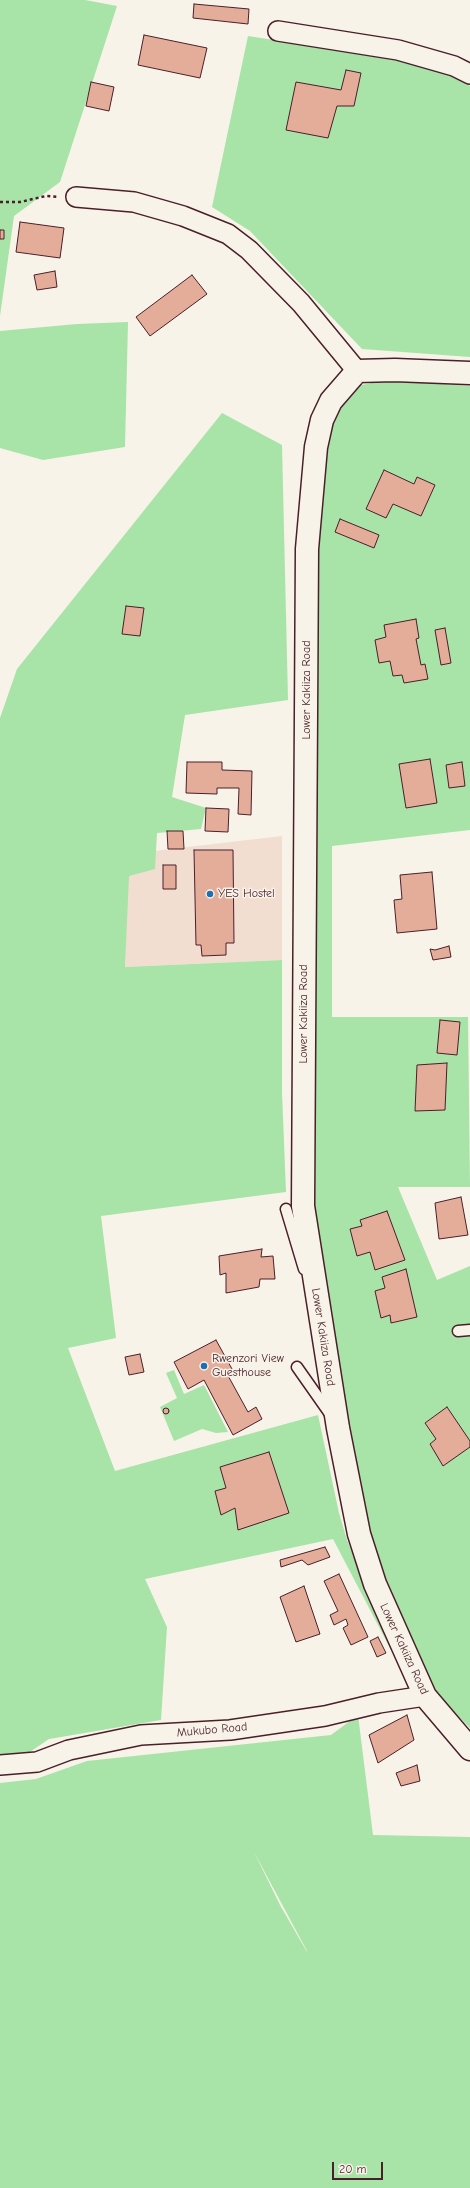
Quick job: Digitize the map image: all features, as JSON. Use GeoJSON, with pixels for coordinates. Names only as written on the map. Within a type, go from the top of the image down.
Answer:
{"type":"FeatureCollection","features":[{"type":"Feature","properties":{"kind":"main road"},"geometry":{"type":"LineString","coordinates":[[357,371],[395,370],[470,373]]}},
{"type":"Feature","properties":{"kind":"main road","name":"Lower Kakiiza Road"},"geometry":{"type":"LineString","coordinates":[[357,371],[331,401],[322,420],[316,447],[308,549],[303,1206],[338,1428],[359,1534],[375,1584],[425,1696],[470,1749]]}},
{"type":"Feature","properties":{"kind":"street"},"geometry":{"type":"LineString","coordinates":[[278,31],[398,50],[454,66],[470,74]]}},
{"type":"Feature","properties":{"kind":"street"},"geometry":{"type":"LineString","coordinates":[[76,197],[134,202],[183,216],[228,234],[249,250],[301,303],[357,371]]}},
{"type":"Feature","properties":{"kind":"street","name":"Mukubo Road"},"geometry":{"type":"LineString","coordinates":[[0,1765],[37,1762],[69,1750],[141,1735],[230,1730],[325,1716],[379,1703],[425,1696]]}},
{"type":"Feature","properties":{"kind":"lane"},"geometry":{"type":"LineString","coordinates":[[286,1209],[301,1260],[317,1302]]}},
{"type":"Feature","properties":{"kind":"lane"},"geometry":{"type":"LineString","coordinates":[[458,1331],[470,1330]]}},
{"type":"Feature","properties":{"kind":"lane"},"geometry":{"type":"LineString","coordinates":[[297,1367],[338,1428]]}},
{"type":"Feature","properties":{"kind":"path"},"geometry":{"type":"LineString","coordinates":[[0,202],[20,202],[46,196],[76,197]]}},
{"type":"Feature","properties":{"kind":"shaded area"},"geometry":{"type":"Polygon","coordinates":[[[282,836],[282,960],[125,967],[128,854],[282,836]]]}},
{"type":"Feature","properties":{"kind":"green space"},"geometry":{"type":"Polygon","coordinates":[[[0,0],[85,0],[117,6],[60,182],[14,216],[0,316],[0,0]]]}},
{"type":"Feature","properties":{"kind":"green space"},"geometry":{"type":"Polygon","coordinates":[[[248,36],[397,59],[458,76],[470,86],[470,357],[362,349],[250,231],[212,207],[248,36]]]}},
{"type":"Feature","properties":{"kind":"green space"},"geometry":{"type":"Polygon","coordinates":[[[128,322],[125,447],[43,460],[0,448],[0,331],[77,324],[128,322]]]}},
{"type":"Feature","properties":{"kind":"green space"},"geometry":{"type":"Polygon","coordinates":[[[388,380],[470,386],[470,830],[332,846],[332,1017],[468,1017],[470,1187],[398,1187],[437,1280],[470,1266],[470,1728],[435,1693],[378,1574],[365,1503],[345,1444],[310,1185],[313,552],[329,427],[338,404],[361,385],[388,380]]]}},
{"type":"Feature","properties":{"kind":"green space"},"geometry":{"type":"Polygon","coordinates":[[[222,413],[282,445],[288,700],[185,715],[172,797],[206,808],[201,829],[157,833],[155,869],[129,876],[125,967],[282,960],[282,1092],[286,1192],[101,1216],[116,1338],[68,1348],[115,1471],[318,1415],[339,1513],[347,1540],[403,1673],[333,1539],[145,1579],[167,1627],[161,1720],[49,1739],[24,1756],[0,1757],[0,718],[17,669],[222,413]]]}},
{"type":"Feature","properties":{"kind":"green space"},"geometry":{"type":"Polygon","coordinates":[[[174,1370],[184,1394],[204,1385],[228,1432],[216,1433],[202,1429],[174,1441],[160,1407],[177,1398],[166,1373],[174,1370]]]}},
{"type":"Feature","properties":{"kind":"green space"},"geometry":{"type":"Polygon","coordinates":[[[358,1715],[373,1835],[470,1837],[470,2188],[0,2188],[0,1783],[36,1779],[87,1761],[331,1735],[358,1715]],[[254,1852],[280,1905],[307,1951],[254,1852]]]}},
{"type":"Feature","properties":{"kind":"building"},"geometry":{"type":"Polygon","coordinates":[[[194,4],[249,9],[248,24],[193,18],[194,4]]]}},
{"type":"Feature","properties":{"kind":"building"},"geometry":{"type":"Polygon","coordinates":[[[144,35],[207,48],[200,78],[138,65],[144,35]]]}},
{"type":"Feature","properties":{"kind":"building"},"geometry":{"type":"Polygon","coordinates":[[[346,70],[361,73],[354,106],[337,106],[328,138],[286,130],[296,82],[341,90],[346,70]]]}},
{"type":"Feature","properties":{"kind":"building"},"geometry":{"type":"Polygon","coordinates":[[[91,82],[114,87],[109,111],[86,106],[91,82]]]}},
{"type":"Feature","properties":{"kind":"building"},"geometry":{"type":"Polygon","coordinates":[[[20,222],[64,228],[60,258],[16,252],[20,222]]]}},
{"type":"Feature","properties":{"kind":"building"},"geometry":{"type":"Polygon","coordinates":[[[0,230],[4,230],[4,239],[0,239],[0,230]]]}},
{"type":"Feature","properties":{"kind":"building"},"geometry":{"type":"Polygon","coordinates":[[[55,271],[57,287],[37,290],[34,275],[55,271]]]}},
{"type":"Feature","properties":{"kind":"building"},"geometry":{"type":"Polygon","coordinates":[[[192,275],[207,294],[150,336],[136,317],[192,275]]]}},
{"type":"Feature","properties":{"kind":"building"},"geometry":{"type":"Polygon","coordinates":[[[384,470],[414,484],[417,477],[435,485],[421,516],[393,504],[386,518],[366,509],[384,470]]]}},
{"type":"Feature","properties":{"kind":"building"},"geometry":{"type":"Polygon","coordinates":[[[340,519],[379,535],[374,548],[335,532],[340,519]]]}},
{"type":"Feature","properties":{"kind":"building"},"geometry":{"type":"Polygon","coordinates":[[[126,606],[144,608],[140,636],[122,634],[126,606]]]}},
{"type":"Feature","properties":{"kind":"building"},"geometry":{"type":"Polygon","coordinates":[[[416,619],[419,638],[416,639],[421,665],[425,664],[428,679],[404,683],[402,675],[393,676],[390,661],[379,663],[375,640],[386,637],[384,625],[416,619]]]}},
{"type":"Feature","properties":{"kind":"building"},"geometry":{"type":"Polygon","coordinates":[[[445,628],[451,663],[441,665],[435,630],[445,628]]]}},
{"type":"Feature","properties":{"kind":"building"},"geometry":{"type":"Polygon","coordinates":[[[430,759],[437,803],[406,808],[399,764],[430,759]]]}},
{"type":"Feature","properties":{"kind":"building"},"geometry":{"type":"Polygon","coordinates":[[[187,762],[222,762],[222,770],[252,771],[251,815],[238,814],[239,788],[217,788],[217,794],[186,793],[187,762]]]}},
{"type":"Feature","properties":{"kind":"building"},"geometry":{"type":"Polygon","coordinates":[[[462,762],[465,786],[449,788],[446,765],[462,762]]]}},
{"type":"Feature","properties":{"kind":"building"},"geometry":{"type":"Polygon","coordinates":[[[206,808],[229,809],[228,832],[205,831],[206,808]]]}},
{"type":"Feature","properties":{"kind":"building"},"geometry":{"type":"Polygon","coordinates":[[[167,831],[183,831],[184,849],[168,849],[167,831]]]}},
{"type":"Feature","properties":{"kind":"building"},"geometry":{"type":"Polygon","coordinates":[[[194,850],[233,850],[234,943],[226,943],[226,955],[202,956],[201,945],[196,945],[194,850]]]}},
{"type":"Feature","properties":{"kind":"building"},"geometry":{"type":"Polygon","coordinates":[[[163,865],[176,865],[176,889],[163,889],[163,865]]]}},
{"type":"Feature","properties":{"kind":"building"},"geometry":{"type":"Polygon","coordinates":[[[432,872],[437,929],[397,933],[394,900],[402,899],[400,875],[432,872]]]}},
{"type":"Feature","properties":{"kind":"building"},"geometry":{"type":"Polygon","coordinates":[[[449,946],[451,957],[433,960],[430,949],[435,950],[449,946]]]}},
{"type":"Feature","properties":{"kind":"building"},"geometry":{"type":"Polygon","coordinates":[[[440,1020],[460,1022],[457,1055],[437,1053],[440,1020]]]}},
{"type":"Feature","properties":{"kind":"building"},"geometry":{"type":"Polygon","coordinates":[[[447,1063],[445,1110],[415,1111],[417,1065],[447,1063]]]}},
{"type":"Feature","properties":{"kind":"building"},"geometry":{"type":"Polygon","coordinates":[[[461,1197],[468,1235],[439,1239],[435,1203],[461,1197]]]}},
{"type":"Feature","properties":{"kind":"building"},"geometry":{"type":"Polygon","coordinates":[[[387,1211],[405,1260],[375,1270],[370,1252],[357,1256],[350,1229],[362,1226],[360,1220],[387,1211]]]}},
{"type":"Feature","properties":{"kind":"building"},"geometry":{"type":"Polygon","coordinates":[[[262,1249],[261,1257],[273,1256],[275,1279],[260,1279],[259,1287],[226,1293],[226,1273],[220,1275],[219,1256],[262,1249]]]}},
{"type":"Feature","properties":{"kind":"building"},"geometry":{"type":"Polygon","coordinates":[[[406,1269],[417,1317],[391,1323],[390,1315],[381,1318],[375,1291],[385,1288],[382,1277],[406,1269]]]}},
{"type":"Feature","properties":{"kind":"building"},"geometry":{"type":"Polygon","coordinates":[[[216,1340],[232,1369],[226,1372],[248,1412],[256,1407],[262,1419],[233,1435],[204,1380],[188,1389],[174,1362],[216,1340]]]}},
{"type":"Feature","properties":{"kind":"building"},"geometry":{"type":"Polygon","coordinates":[[[140,1354],[144,1372],[129,1375],[125,1357],[140,1354]]]}},
{"type":"Feature","properties":{"kind":"building"},"geometry":{"type":"Polygon","coordinates":[[[447,1407],[470,1441],[470,1447],[443,1466],[430,1444],[436,1439],[425,1423],[447,1407]]]}},
{"type":"Feature","properties":{"kind":"building"},"geometry":{"type":"Polygon","coordinates":[[[166,1408],[169,1411],[166,1414],[163,1411],[166,1408]]]}},
{"type":"Feature","properties":{"kind":"building"},"geometry":{"type":"Polygon","coordinates":[[[269,1452],[289,1513],[238,1530],[235,1508],[221,1515],[215,1491],[226,1488],[220,1467],[269,1452]]]}},
{"type":"Feature","properties":{"kind":"building"},"geometry":{"type":"Polygon","coordinates":[[[325,1547],[330,1557],[308,1565],[302,1560],[281,1567],[280,1560],[325,1547]]]}},
{"type":"Feature","properties":{"kind":"building"},"geometry":{"type":"Polygon","coordinates":[[[339,1574],[368,1637],[351,1645],[343,1628],[348,1625],[346,1619],[334,1625],[330,1615],[338,1611],[324,1581],[339,1574]]]}},
{"type":"Feature","properties":{"kind":"building"},"geometry":{"type":"Polygon","coordinates":[[[304,1586],[320,1634],[296,1642],[280,1597],[304,1586]]]}},
{"type":"Feature","properties":{"kind":"building"},"geometry":{"type":"Polygon","coordinates":[[[378,1637],[386,1653],[377,1657],[370,1641],[378,1637]]]}},
{"type":"Feature","properties":{"kind":"building"},"geometry":{"type":"Polygon","coordinates":[[[407,1715],[414,1740],[378,1763],[369,1735],[407,1715]]]}},
{"type":"Feature","properties":{"kind":"building"},"geometry":{"type":"Polygon","coordinates":[[[417,1765],[420,1781],[401,1786],[396,1773],[417,1765]]]}},
{"type":"Feature","properties":{"kind":"place","name":"YES Hostel"},"geometry":{"type":"Point","coordinates":[210,894]}},
{"type":"Feature","properties":{"kind":"place","name":"Rwenzori View Guesthouse"},"geometry":{"type":"Point","coordinates":[204,1366]}}]}
